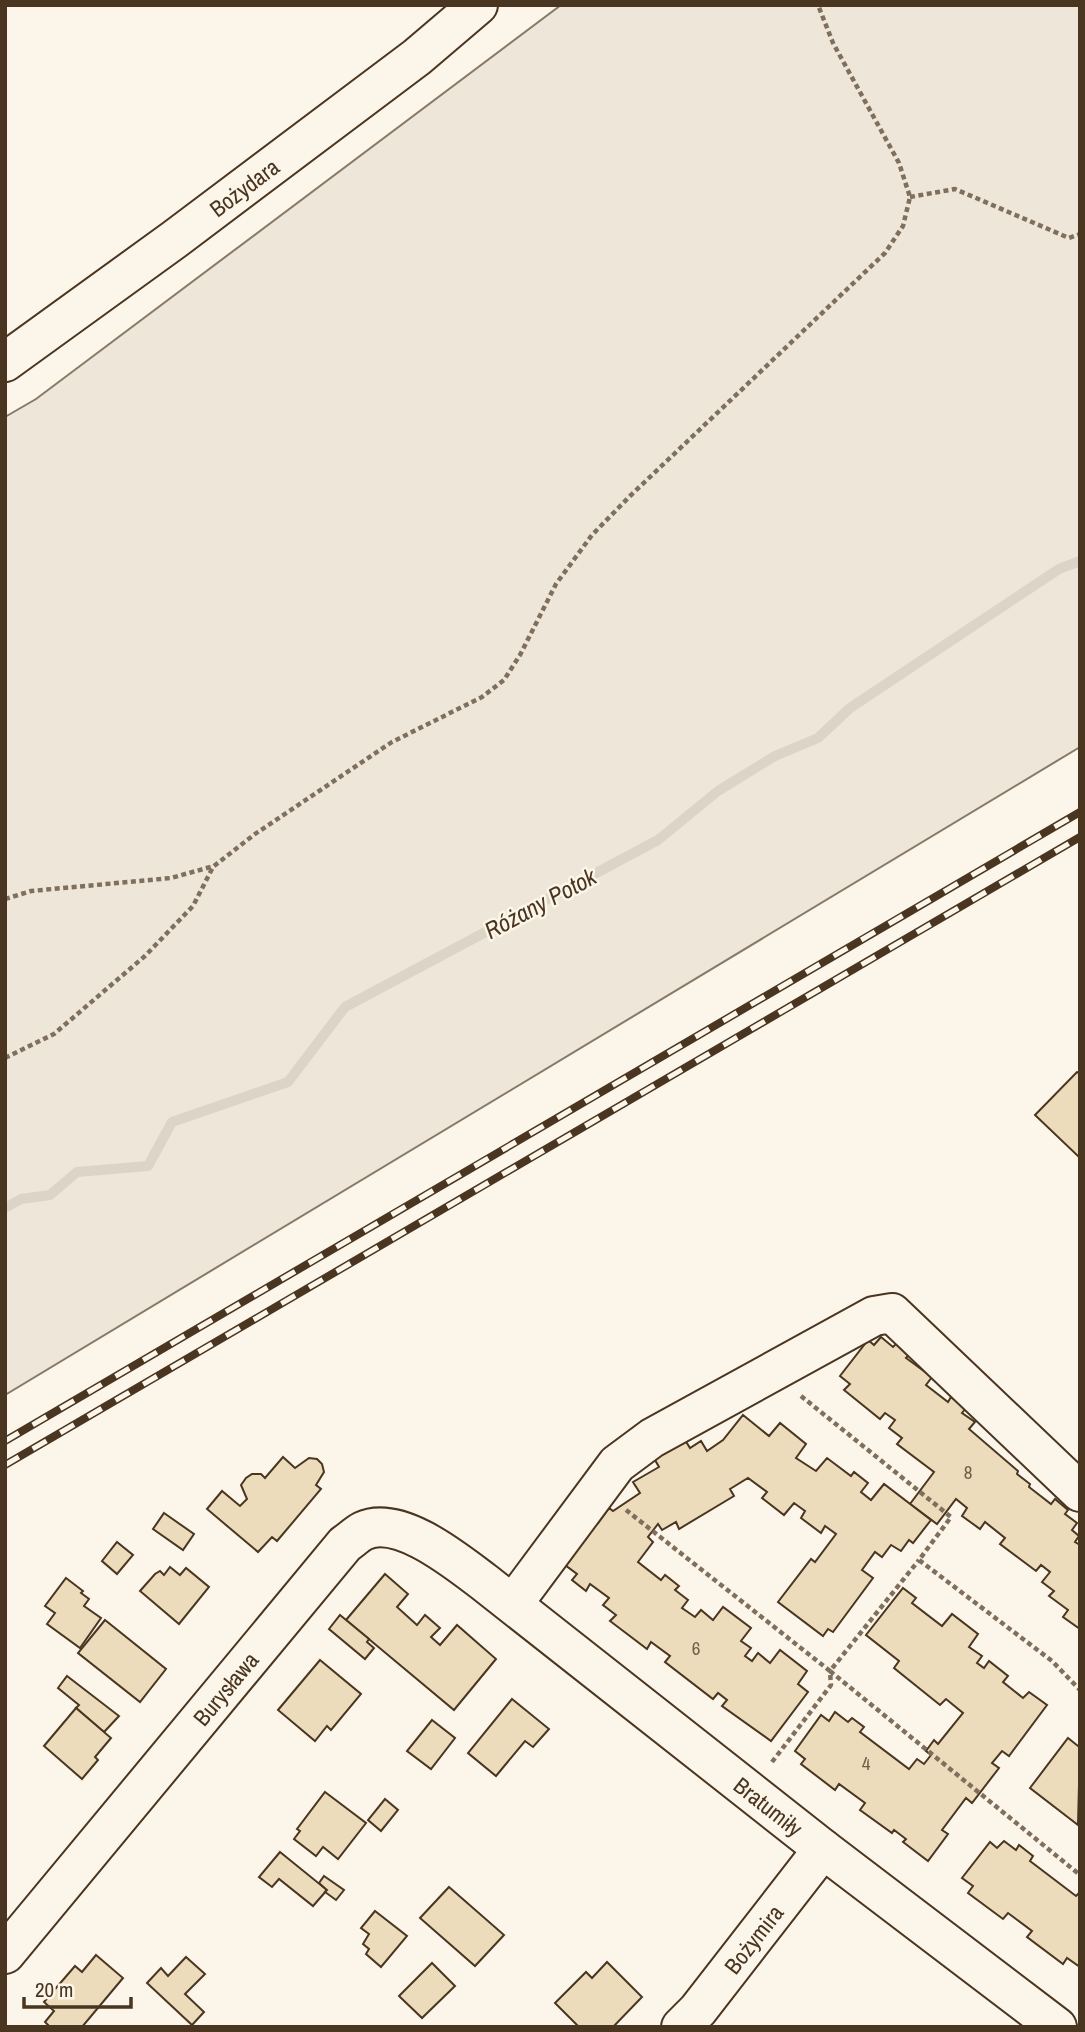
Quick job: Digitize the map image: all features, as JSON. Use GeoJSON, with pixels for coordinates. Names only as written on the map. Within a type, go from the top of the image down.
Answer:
{"type":"FeatureCollection","features":[{"type":"Feature","properties":{"kind":"street","name":"Bożydara"},"geometry":{"type":"LineString","coordinates":[[5,362],[175,239],[417,57],[478,5]]}},
{"type":"Feature","properties":{"kind":"street"},"geometry":{"type":"LineString","coordinates":[[498,1593],[599,1489],[617,1464],[652,1438],[874,1317],[892,1313],[1080,1492]]}},
{"type":"Feature","properties":{"kind":"street","name":"Burysława"},"geometry":{"type":"LineString","coordinates":[[5,1954],[345,1544],[364,1531],[379,1528],[409,1532],[447,1555],[498,1593]]}},
{"type":"Feature","properties":{"kind":"street","name":"Bratumiły"},"geometry":{"type":"LineString","coordinates":[[498,1593],[823,1849],[1057,2027]]}},
{"type":"Feature","properties":{"kind":"street","name":"Bożymira"},"geometry":{"type":"LineString","coordinates":[[681,2027],[698,2010],[823,1849]]}},
{"type":"Feature","properties":{"kind":"path"},"geometry":{"type":"LineString","coordinates":[[5,899],[31,891],[171,878],[214,866],[256,834],[392,742],[482,697],[504,680],[520,655],[556,584],[593,535],[630,496],[885,253],[903,226],[910,197],[899,163],[833,43],[818,5]]}},
{"type":"Feature","properties":{"kind":"path"},"geometry":{"type":"LineString","coordinates":[[910,197],[955,189],[1069,239],[1080,234]]}},
{"type":"Feature","properties":{"kind":"path"},"geometry":{"type":"LineString","coordinates":[[5,1058],[54,1034],[145,956],[193,906],[214,866]]}},
{"type":"Feature","properties":{"kind":"path"},"geometry":{"type":"LineString","coordinates":[[750,1791],[831,1685],[830,1671],[951,1517],[774,1373]]}},
{"type":"Feature","properties":{"kind":"path"},"geometry":{"type":"LineString","coordinates":[[599,1489],[830,1671],[1080,1875]]}},
{"type":"Feature","properties":{"kind":"path"},"geometry":{"type":"LineString","coordinates":[[919,1560],[1052,1661],[1080,1690]]}},
{"type":"Feature","properties":{"kind":"shaded area"},"geometry":{"type":"Polygon","coordinates":[[[561,5],[1080,5],[1080,747],[5,1395],[5,417],[36,399],[561,5]]]}},
{"type":"Feature","properties":{"kind":"building"},"geometry":{"type":"Polygon","coordinates":[[[1077,1072],[1080,1074],[1080,1158],[1035,1115],[1077,1072]]]}},
{"type":"Feature","properties":{"kind":"building"},"geometry":{"type":"Polygon","coordinates":[[[881,1337],[893,1347],[897,1343],[910,1354],[906,1358],[932,1377],[926,1385],[948,1402],[951,1397],[966,1408],[962,1413],[975,1422],[969,1429],[1018,1471],[1017,1474],[1030,1484],[1029,1487],[1051,1504],[1055,1499],[1068,1510],[1065,1514],[1077,1523],[1072,1530],[1079,1536],[1075,1542],[1080,1545],[1080,1629],[1063,1617],[1068,1610],[1049,1596],[1054,1591],[1042,1582],[1050,1572],[1041,1565],[1036,1571],[1000,1544],[1005,1538],[985,1522],[980,1529],[962,1516],[967,1508],[956,1499],[937,1524],[910,1504],[934,1472],[897,1444],[902,1438],[889,1428],[895,1420],[885,1413],[880,1419],[844,1390],[850,1384],[840,1376],[868,1340],[874,1345],[881,1337]]]}},
{"type":"Feature","properties":{"kind":"building"},"geometry":{"type":"Polygon","coordinates":[[[743,1415],[769,1436],[780,1423],[806,1444],[796,1458],[816,1471],[827,1458],[851,1476],[854,1472],[868,1483],[861,1492],[871,1500],[884,1484],[931,1520],[913,1543],[909,1540],[901,1551],[891,1545],[882,1557],[875,1552],[862,1570],[873,1578],[833,1632],[828,1629],[823,1636],[778,1602],[811,1559],[815,1562],[836,1534],[825,1526],[821,1533],[801,1518],[805,1511],[794,1503],[784,1515],[762,1498],[767,1492],[748,1478],[730,1489],[734,1496],[679,1529],[676,1522],[662,1530],[658,1524],[648,1537],[653,1542],[638,1562],[661,1580],[665,1575],[679,1586],[675,1590],[688,1600],[682,1608],[695,1617],[701,1610],[713,1620],[723,1607],[751,1628],[741,1641],[751,1648],[745,1656],[752,1661],[758,1653],[770,1663],[780,1650],[807,1671],[798,1684],[808,1692],[771,1741],[722,1706],[727,1700],[718,1693],[713,1699],[665,1662],[670,1656],[651,1642],[647,1649],[610,1621],[616,1615],[603,1605],[609,1598],[590,1584],[586,1591],[572,1580],[577,1574],[565,1565],[587,1537],[583,1533],[593,1519],[598,1523],[609,1508],[613,1511],[640,1493],[633,1482],[659,1467],[651,1453],[682,1435],[690,1448],[701,1441],[707,1451],[723,1440],[743,1415]]]}},
{"type":"Feature","properties":{"kind":"building"},"geometry":{"type":"Polygon","coordinates":[[[283,1457],[295,1468],[309,1458],[317,1459],[324,1472],[316,1485],[321,1489],[277,1541],[272,1537],[258,1552],[207,1509],[222,1491],[240,1506],[247,1499],[241,1485],[246,1478],[252,1474],[261,1474],[265,1478],[283,1457]]]}},
{"type":"Feature","properties":{"kind":"building"},"geometry":{"type":"Polygon","coordinates":[[[164,1513],[194,1534],[183,1550],[153,1529],[164,1513]]]}},
{"type":"Feature","properties":{"kind":"building"},"geometry":{"type":"Polygon","coordinates":[[[117,1542],[133,1555],[117,1574],[102,1561],[117,1542]]]}},
{"type":"Feature","properties":{"kind":"building"},"geometry":{"type":"Polygon","coordinates":[[[170,1567],[180,1575],[186,1568],[209,1587],[179,1624],[140,1591],[155,1574],[160,1571],[164,1575],[170,1567]]]}},
{"type":"Feature","properties":{"kind":"building"},"geometry":{"type":"Polygon","coordinates":[[[385,1574],[408,1594],[397,1607],[417,1625],[425,1615],[440,1628],[431,1637],[440,1645],[457,1625],[496,1659],[454,1710],[346,1620],[385,1574]]]}},
{"type":"Feature","properties":{"kind":"building"},"geometry":{"type":"Polygon","coordinates":[[[66,1578],[89,1599],[84,1606],[101,1618],[80,1648],[47,1624],[55,1613],[45,1606],[66,1578]]]}},
{"type":"Feature","properties":{"kind":"building"},"geometry":{"type":"Polygon","coordinates":[[[903,1588],[916,1598],[912,1603],[942,1626],[952,1614],[978,1634],[969,1647],[982,1656],[977,1663],[984,1668],[989,1661],[1008,1676],[1003,1682],[1023,1698],[1029,1692],[1047,1705],[1009,1756],[1002,1751],[992,1763],[999,1768],[972,1803],[966,1798],[942,1830],[948,1834],[928,1861],[903,1842],[906,1839],[894,1830],[892,1833],[860,1810],[865,1803],[839,1784],[835,1790],[801,1764],[805,1759],[795,1751],[821,1715],[829,1721],[835,1712],[848,1722],[852,1718],[864,1727],[860,1732],[909,1769],[917,1759],[924,1764],[931,1755],[926,1751],[934,1740],[938,1744],[963,1713],[946,1699],[940,1705],[894,1668],[899,1661],[866,1635],[903,1588]]]}},
{"type":"Feature","properties":{"kind":"building"},"geometry":{"type":"Polygon","coordinates":[[[340,1615],[369,1639],[367,1642],[374,1648],[365,1659],[329,1629],[340,1615]]]}},
{"type":"Feature","properties":{"kind":"building"},"geometry":{"type":"Polygon","coordinates":[[[105,1620],[166,1669],[140,1702],[78,1653],[105,1620]]]}},
{"type":"Feature","properties":{"kind":"building"},"geometry":{"type":"Polygon","coordinates":[[[320,1660],[361,1694],[331,1730],[327,1726],[315,1741],[278,1710],[320,1660]]]}},
{"type":"Feature","properties":{"kind":"building"},"geometry":{"type":"Polygon","coordinates":[[[67,1676],[119,1716],[104,1732],[76,1708],[79,1705],[58,1688],[67,1676]]]}},
{"type":"Feature","properties":{"kind":"building"},"geometry":{"type":"Polygon","coordinates":[[[512,1699],[549,1729],[533,1747],[525,1741],[496,1776],[468,1753],[512,1699]]]}},
{"type":"Feature","properties":{"kind":"building"},"geometry":{"type":"Polygon","coordinates":[[[76,1708],[111,1738],[82,1779],[44,1746],[76,1708]]]}},
{"type":"Feature","properties":{"kind":"building"},"geometry":{"type":"Polygon","coordinates":[[[432,1720],[455,1738],[431,1769],[407,1751],[432,1720]]]}},
{"type":"Feature","properties":{"kind":"building"},"geometry":{"type":"Polygon","coordinates":[[[1068,1738],[1078,1746],[1080,1744],[1078,1825],[1030,1788],[1068,1738]]]}},
{"type":"Feature","properties":{"kind":"building"},"geometry":{"type":"Polygon","coordinates":[[[325,1792],[366,1823],[338,1859],[323,1847],[316,1856],[294,1839],[300,1831],[297,1829],[325,1792]]]}},
{"type":"Feature","properties":{"kind":"building"},"geometry":{"type":"Polygon","coordinates":[[[385,1799],[398,1810],[381,1831],[368,1820],[385,1799]]]}},
{"type":"Feature","properties":{"kind":"building"},"geometry":{"type":"Polygon","coordinates":[[[1004,1841],[1016,1850],[1019,1845],[1033,1856],[1030,1861],[1076,1896],[1080,1892],[1080,1967],[1067,1958],[1063,1964],[1027,1937],[1032,1931],[1008,1913],[1003,1919],[968,1893],[973,1886],[962,1878],[990,1842],[997,1848],[1004,1841]]]}},
{"type":"Feature","properties":{"kind":"building"},"geometry":{"type":"Polygon","coordinates":[[[280,1852],[327,1890],[313,1906],[279,1879],[272,1887],[259,1877],[280,1852]]]}},
{"type":"Feature","properties":{"kind":"building"},"geometry":{"type":"Polygon","coordinates":[[[324,1876],[344,1890],[336,1900],[325,1892],[327,1890],[319,1883],[324,1876]]]}},
{"type":"Feature","properties":{"kind":"building"},"geometry":{"type":"Polygon","coordinates":[[[449,1887],[504,1935],[475,1966],[420,1918],[449,1887]]]}},
{"type":"Feature","properties":{"kind":"building"},"geometry":{"type":"Polygon","coordinates":[[[375,1911],[407,1936],[381,1967],[366,1954],[369,1949],[363,1944],[369,1934],[361,1928],[375,1911]]]}},
{"type":"Feature","properties":{"kind":"building"},"geometry":{"type":"Polygon","coordinates":[[[96,1955],[123,1978],[82,2027],[50,2027],[45,2022],[54,2011],[44,2002],[75,1966],[82,1972],[96,1955]]]}},
{"type":"Feature","properties":{"kind":"building"},"geometry":{"type":"Polygon","coordinates":[[[186,1957],[205,1974],[185,1994],[204,2012],[192,2025],[147,1983],[161,1968],[168,1976],[186,1957]]]}},
{"type":"Feature","properties":{"kind":"building"},"geometry":{"type":"Polygon","coordinates":[[[607,1962],[642,1997],[613,2027],[579,2027],[555,2003],[586,1972],[592,1978],[607,1962]]]}},
{"type":"Feature","properties":{"kind":"building"},"geometry":{"type":"Polygon","coordinates":[[[432,1963],[455,1986],[422,2018],[399,1996],[432,1963]]]}},
{"type":"Feature","properties":{"kind":"waterway","name":"Różany Potok"},"geometry":{"type":"LineString","coordinates":[[5,1208],[21,1199],[50,1195],[77,1172],[148,1166],[172,1122],[288,1082],[345,1007],[658,840],[718,791],[775,756],[818,738],[850,708],[1059,569],[1080,561]]}},
{"type":"Feature","properties":{"kind":"railway"},"geometry":{"type":"LineString","coordinates":[[5,1441],[1080,812]]}},
{"type":"Feature","properties":{"kind":"railway"},"geometry":{"type":"LineString","coordinates":[[5,1465],[1080,837]]}}]}
